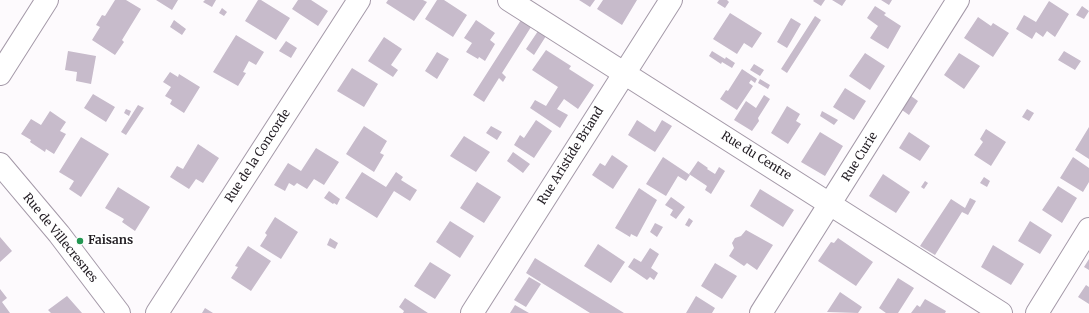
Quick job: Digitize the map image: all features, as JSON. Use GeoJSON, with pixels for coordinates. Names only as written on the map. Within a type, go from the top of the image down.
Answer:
{"type":"FeatureCollection","features":[{"type":"Feature","properties":{"kind":"street"},"geometry":{"type":"LineString","coordinates":[[0,74],[47,0]]}},
{"type":"Feature","properties":{"kind":"street","name":"Rue de la Concorde"},"geometry":{"type":"LineString","coordinates":[[157,313],[359,0]]}},
{"type":"Feature","properties":{"kind":"street","name":"Rue du Centre"},"geometry":{"type":"LineString","coordinates":[[509,0],[1001,313]]}},
{"type":"Feature","properties":{"kind":"street","name":"Rue Aristide Briand"},"geometry":{"type":"LineString","coordinates":[[472,313],[671,0]]}},
{"type":"Feature","properties":{"kind":"street","name":"Rue Curie"},"geometry":{"type":"LineString","coordinates":[[761,313],[958,0]]}},
{"type":"Feature","properties":{"kind":"street","name":"Rue de Villecresnes"},"geometry":{"type":"LineString","coordinates":[[0,164],[58,234],[119,313]]}},
{"type":"Feature","properties":{"kind":"street"},"geometry":{"type":"LineString","coordinates":[[1037,313],[1089,229]]}},
{"type":"Feature","properties":{"kind":"building"},"geometry":{"type":"Polygon","coordinates":[[[115,0],[126,0],[141,9],[122,40],[124,42],[115,55],[92,40],[100,27],[96,25],[102,15],[105,16],[115,0]]]}},
{"type":"Feature","properties":{"kind":"building"},"geometry":{"type":"Polygon","coordinates":[[[156,0],[178,0],[172,10],[156,0]]]}},
{"type":"Feature","properties":{"kind":"building"},"geometry":{"type":"Polygon","coordinates":[[[205,0],[216,0],[212,7],[203,2],[205,0]]]}},
{"type":"Feature","properties":{"kind":"building"},"geometry":{"type":"Polygon","coordinates":[[[258,0],[261,0],[290,18],[276,40],[245,21],[258,0]]]}},
{"type":"Feature","properties":{"kind":"building"},"geometry":{"type":"Polygon","coordinates":[[[298,0],[311,0],[328,11],[318,26],[292,9],[298,0]]]}},
{"type":"Feature","properties":{"kind":"building"},"geometry":{"type":"Polygon","coordinates":[[[388,0],[423,0],[427,2],[414,21],[386,3],[388,0]]]}},
{"type":"Feature","properties":{"kind":"building"},"geometry":{"type":"Polygon","coordinates":[[[437,0],[444,0],[467,15],[453,37],[425,19],[437,0]]]}},
{"type":"Feature","properties":{"kind":"building"},"geometry":{"type":"Polygon","coordinates":[[[579,0],[595,0],[590,7],[579,0]]]}},
{"type":"Feature","properties":{"kind":"building"},"geometry":{"type":"Polygon","coordinates":[[[603,0],[637,0],[622,25],[597,9],[603,0]]]}},
{"type":"Feature","properties":{"kind":"building"},"geometry":{"type":"Polygon","coordinates":[[[719,0],[727,0],[729,2],[725,8],[717,3],[719,0]]]}},
{"type":"Feature","properties":{"kind":"building"},"geometry":{"type":"Polygon","coordinates":[[[825,0],[821,6],[813,1],[825,0]]]}},
{"type":"Feature","properties":{"kind":"building"},"geometry":{"type":"Polygon","coordinates":[[[832,0],[846,0],[842,6],[832,0]]]}},
{"type":"Feature","properties":{"kind":"building"},"geometry":{"type":"Polygon","coordinates":[[[881,0],[892,0],[889,5],[881,0]]]}},
{"type":"Feature","properties":{"kind":"building"},"geometry":{"type":"Polygon","coordinates":[[[1049,1],[1069,14],[1055,37],[1047,31],[1043,37],[1036,32],[1032,39],[1016,29],[1024,15],[1036,22],[1049,1]]]}},
{"type":"Feature","properties":{"kind":"building"},"geometry":{"type":"Polygon","coordinates":[[[875,6],[886,13],[884,15],[901,26],[888,49],[870,38],[878,26],[867,18],[875,6]]]}},
{"type":"Feature","properties":{"kind":"building"},"geometry":{"type":"Polygon","coordinates":[[[1082,6],[1089,11],[1084,19],[1076,15],[1082,6]]]}},
{"type":"Feature","properties":{"kind":"building"},"geometry":{"type":"Polygon","coordinates":[[[222,8],[227,12],[224,16],[219,13],[222,8]]]}},
{"type":"Feature","properties":{"kind":"building"},"geometry":{"type":"Polygon","coordinates":[[[730,13],[762,33],[752,48],[744,43],[737,54],[713,39],[730,13]]]}},
{"type":"Feature","properties":{"kind":"building"},"geometry":{"type":"Polygon","coordinates":[[[815,16],[821,20],[787,73],[781,69],[815,16]]]}},
{"type":"Feature","properties":{"kind":"building"},"geometry":{"type":"Polygon","coordinates":[[[978,17],[991,26],[993,23],[1009,33],[993,57],[964,38],[978,17]]]}},
{"type":"Feature","properties":{"kind":"building"},"geometry":{"type":"Polygon","coordinates":[[[791,18],[801,24],[787,48],[777,42],[791,18]]]}},
{"type":"Feature","properties":{"kind":"building"},"geometry":{"type":"Polygon","coordinates":[[[174,20],[186,29],[182,35],[170,27],[174,20]]]}},
{"type":"Feature","properties":{"kind":"building"},"geometry":{"type":"Polygon","coordinates":[[[476,20],[495,33],[490,40],[495,44],[485,61],[466,52],[472,43],[464,38],[476,20]]]}},
{"type":"Feature","properties":{"kind":"building"},"geometry":{"type":"Polygon","coordinates":[[[521,20],[531,27],[502,73],[506,77],[503,82],[499,78],[484,102],[473,95],[521,20]]]}},
{"type":"Feature","properties":{"kind":"building"},"geometry":{"type":"Polygon","coordinates":[[[538,31],[546,36],[534,55],[526,49],[538,31]]]}},
{"type":"Feature","properties":{"kind":"building"},"geometry":{"type":"Polygon","coordinates":[[[236,35],[264,52],[256,65],[249,61],[243,72],[246,73],[238,86],[213,72],[236,35]]]}},
{"type":"Feature","properties":{"kind":"building"},"geometry":{"type":"Polygon","coordinates":[[[384,37],[402,49],[391,65],[398,70],[393,77],[368,61],[384,37]]]}},
{"type":"Feature","properties":{"kind":"building"},"geometry":{"type":"Polygon","coordinates":[[[286,41],[297,48],[291,58],[279,51],[286,41]]]}},
{"type":"Feature","properties":{"kind":"building"},"geometry":{"type":"Polygon","coordinates":[[[546,50],[571,66],[569,69],[594,85],[578,109],[564,99],[557,109],[568,115],[560,128],[530,108],[535,100],[546,106],[558,87],[532,70],[546,50]]]}},
{"type":"Feature","properties":{"kind":"building"},"geometry":{"type":"Polygon","coordinates":[[[68,51],[96,56],[91,84],[76,81],[77,72],[65,70],[68,51]]]}},
{"type":"Feature","properties":{"kind":"building"},"geometry":{"type":"Polygon","coordinates":[[[712,51],[735,63],[732,68],[722,62],[721,64],[709,56],[712,51]]]}},
{"type":"Feature","properties":{"kind":"building"},"geometry":{"type":"Polygon","coordinates":[[[1064,51],[1081,61],[1075,70],[1058,60],[1064,51]]]}},
{"type":"Feature","properties":{"kind":"building"},"geometry":{"type":"Polygon","coordinates":[[[437,52],[449,59],[437,79],[425,71],[437,52]]]}},
{"type":"Feature","properties":{"kind":"building"},"geometry":{"type":"Polygon","coordinates":[[[865,53],[885,66],[870,90],[849,76],[865,53]]]}},
{"type":"Feature","properties":{"kind":"building"},"geometry":{"type":"Polygon","coordinates":[[[959,53],[980,66],[964,89],[944,75],[959,53]]]}},
{"type":"Feature","properties":{"kind":"building"},"geometry":{"type":"Polygon","coordinates":[[[754,64],[764,70],[760,76],[750,70],[754,64]]]}},
{"type":"Feature","properties":{"kind":"building"},"geometry":{"type":"Polygon","coordinates":[[[352,68],[378,84],[364,107],[337,91],[352,68]]]}},
{"type":"Feature","properties":{"kind":"building"},"geometry":{"type":"Polygon","coordinates":[[[742,69],[757,79],[755,83],[751,80],[749,83],[753,86],[737,110],[720,99],[726,90],[728,91],[742,69]]]}},
{"type":"Feature","properties":{"kind":"building"},"geometry":{"type":"Polygon","coordinates":[[[170,72],[178,77],[179,74],[200,87],[184,113],[170,104],[172,100],[165,96],[171,87],[163,82],[170,72]]]}},
{"type":"Feature","properties":{"kind":"building"},"geometry":{"type":"Polygon","coordinates":[[[760,79],[770,85],[768,89],[758,83],[760,79]]]}},
{"type":"Feature","properties":{"kind":"building"},"geometry":{"type":"Polygon","coordinates":[[[845,88],[866,101],[854,120],[833,107],[845,88]]]}},
{"type":"Feature","properties":{"kind":"building"},"geometry":{"type":"Polygon","coordinates":[[[93,94],[115,107],[106,122],[84,108],[93,94]]]}},
{"type":"Feature","properties":{"kind":"building"},"geometry":{"type":"Polygon","coordinates":[[[764,95],[770,99],[752,131],[734,120],[746,101],[756,108],[764,95]]]}},
{"type":"Feature","properties":{"kind":"building"},"geometry":{"type":"Polygon","coordinates":[[[911,96],[918,101],[909,115],[902,110],[911,96]]]}},
{"type":"Feature","properties":{"kind":"building"},"geometry":{"type":"Polygon","coordinates":[[[138,105],[144,108],[126,135],[121,132],[138,105]]]}},
{"type":"Feature","properties":{"kind":"building"},"geometry":{"type":"Polygon","coordinates":[[[787,106],[800,114],[796,121],[801,124],[788,144],[771,133],[787,106]]]}},
{"type":"Feature","properties":{"kind":"building"},"geometry":{"type":"Polygon","coordinates":[[[126,109],[131,111],[129,116],[124,113],[126,109]]]}},
{"type":"Feature","properties":{"kind":"building"},"geometry":{"type":"Polygon","coordinates":[[[1027,109],[1034,113],[1029,121],[1022,117],[1027,109]]]}},
{"type":"Feature","properties":{"kind":"building"},"geometry":{"type":"Polygon","coordinates":[[[50,111],[66,122],[60,131],[66,134],[54,154],[46,149],[45,152],[21,134],[31,119],[41,125],[50,111]]]}},
{"type":"Feature","properties":{"kind":"building"},"geometry":{"type":"Polygon","coordinates":[[[822,111],[838,120],[834,125],[820,116],[822,111]]]}},
{"type":"Feature","properties":{"kind":"building"},"geometry":{"type":"Polygon","coordinates":[[[536,120],[552,131],[534,158],[514,145],[520,135],[524,138],[536,120]]]}},
{"type":"Feature","properties":{"kind":"building"},"geometry":{"type":"Polygon","coordinates":[[[637,120],[655,132],[662,120],[672,126],[655,152],[628,135],[637,120]]]}},
{"type":"Feature","properties":{"kind":"building"},"geometry":{"type":"Polygon","coordinates":[[[364,126],[387,141],[380,153],[384,155],[374,172],[346,154],[364,126]]]}},
{"type":"Feature","properties":{"kind":"building"},"geometry":{"type":"Polygon","coordinates":[[[491,126],[502,132],[497,140],[486,133],[491,126]]]}},
{"type":"Feature","properties":{"kind":"building"},"geometry":{"type":"Polygon","coordinates":[[[1089,127],[1089,159],[1075,150],[1089,127]]]}},
{"type":"Feature","properties":{"kind":"building"},"geometry":{"type":"Polygon","coordinates":[[[986,129],[1006,142],[991,166],[974,155],[983,142],[980,139],[986,129]]]}},
{"type":"Feature","properties":{"kind":"building"},"geometry":{"type":"Polygon","coordinates":[[[820,132],[843,146],[825,176],[801,162],[820,132]]]}},
{"type":"Feature","properties":{"kind":"building"},"geometry":{"type":"Polygon","coordinates":[[[909,132],[930,146],[920,161],[899,148],[909,132]]]}},
{"type":"Feature","properties":{"kind":"building"},"geometry":{"type":"Polygon","coordinates":[[[464,136],[490,152],[476,172],[450,156],[464,136]]]}},
{"type":"Feature","properties":{"kind":"building"},"geometry":{"type":"Polygon","coordinates":[[[81,137],[109,154],[81,197],[69,189],[74,181],[59,172],[81,137]]]}},
{"type":"Feature","properties":{"kind":"building"},"geometry":{"type":"Polygon","coordinates":[[[198,144],[219,158],[203,183],[196,179],[189,189],[170,177],[177,166],[183,169],[198,144]]]}},
{"type":"Feature","properties":{"kind":"building"},"geometry":{"type":"Polygon","coordinates":[[[316,148],[339,162],[324,185],[314,179],[307,189],[297,183],[294,186],[289,183],[285,191],[274,185],[288,163],[301,171],[316,148]]]}},
{"type":"Feature","properties":{"kind":"building"},"geometry":{"type":"Polygon","coordinates":[[[513,152],[530,164],[523,173],[507,161],[513,152]]]}},
{"type":"Feature","properties":{"kind":"building"},"geometry":{"type":"Polygon","coordinates":[[[612,155],[628,166],[613,189],[592,175],[600,163],[605,166],[612,155]]]}},
{"type":"Feature","properties":{"kind":"building"},"geometry":{"type":"Polygon","coordinates":[[[663,157],[690,175],[686,181],[678,176],[666,196],[646,184],[663,157]]]}},
{"type":"Feature","properties":{"kind":"building"},"geometry":{"type":"Polygon","coordinates":[[[1073,157],[1089,168],[1089,182],[1083,192],[1060,178],[1073,157]]]}},
{"type":"Feature","properties":{"kind":"building"},"geometry":{"type":"Polygon","coordinates":[[[698,161],[715,174],[719,167],[725,171],[711,194],[705,190],[707,186],[689,174],[698,161]]]}},
{"type":"Feature","properties":{"kind":"building"},"geometry":{"type":"Polygon","coordinates":[[[362,172],[386,187],[396,172],[403,177],[401,180],[417,190],[410,201],[394,191],[377,218],[345,198],[362,172]]]}},
{"type":"Feature","properties":{"kind":"building"},"geometry":{"type":"Polygon","coordinates":[[[883,174],[910,192],[896,213],[869,196],[883,174]]]}},
{"type":"Feature","properties":{"kind":"building"},"geometry":{"type":"Polygon","coordinates":[[[984,177],[990,181],[987,187],[980,183],[984,177]]]}},
{"type":"Feature","properties":{"kind":"building"},"geometry":{"type":"Polygon","coordinates":[[[925,181],[928,183],[924,189],[921,187],[925,181]]]}},
{"type":"Feature","properties":{"kind":"building"},"geometry":{"type":"Polygon","coordinates":[[[477,182],[501,197],[484,223],[460,208],[477,182]]]}},
{"type":"Feature","properties":{"kind":"building"},"geometry":{"type":"Polygon","coordinates":[[[1058,186],[1077,198],[1062,223],[1042,210],[1058,186]]]}},
{"type":"Feature","properties":{"kind":"building"},"geometry":{"type":"Polygon","coordinates":[[[118,187],[150,207],[135,231],[122,222],[124,219],[105,208],[118,187]]]}},
{"type":"Feature","properties":{"kind":"building"},"geometry":{"type":"Polygon","coordinates":[[[639,188],[657,200],[637,237],[631,234],[630,237],[615,228],[639,188]]]}},
{"type":"Feature","properties":{"kind":"building"},"geometry":{"type":"Polygon","coordinates":[[[760,189],[794,210],[783,227],[750,206],[760,189]]]}},
{"type":"Feature","properties":{"kind":"building"},"geometry":{"type":"Polygon","coordinates":[[[329,191],[340,199],[337,205],[324,198],[329,191]]]}},
{"type":"Feature","properties":{"kind":"building"},"geometry":{"type":"Polygon","coordinates":[[[671,197],[685,207],[676,219],[670,215],[673,210],[665,205],[671,197]]]}},
{"type":"Feature","properties":{"kind":"building"},"geometry":{"type":"Polygon","coordinates":[[[970,198],[976,201],[968,215],[962,212],[935,255],[920,246],[951,199],[965,208],[970,198]]]}},
{"type":"Feature","properties":{"kind":"building"},"geometry":{"type":"Polygon","coordinates":[[[275,217],[298,232],[281,259],[260,246],[267,235],[265,233],[275,217]]]}},
{"type":"Feature","properties":{"kind":"building"},"geometry":{"type":"Polygon","coordinates":[[[689,218],[693,221],[689,227],[685,225],[689,218]]]}},
{"type":"Feature","properties":{"kind":"building"},"geometry":{"type":"Polygon","coordinates":[[[450,221],[474,236],[460,258],[436,242],[450,221]]]}},
{"type":"Feature","properties":{"kind":"building"},"geometry":{"type":"Polygon","coordinates":[[[1030,221],[1052,235],[1040,254],[1018,241],[1030,221]]]}},
{"type":"Feature","properties":{"kind":"building"},"geometry":{"type":"Polygon","coordinates":[[[655,223],[663,227],[657,237],[650,232],[655,223]]]}},
{"type":"Feature","properties":{"kind":"building"},"geometry":{"type":"Polygon","coordinates":[[[746,230],[773,245],[757,270],[747,263],[744,266],[729,256],[734,248],[732,243],[735,238],[741,236],[746,230]]]}},
{"type":"Feature","properties":{"kind":"building"},"geometry":{"type":"Polygon","coordinates":[[[0,237],[12,251],[0,262],[0,237]]]}},
{"type":"Feature","properties":{"kind":"building"},"geometry":{"type":"Polygon","coordinates":[[[330,238],[338,243],[335,249],[327,245],[330,238]]]}},
{"type":"Feature","properties":{"kind":"building"},"geometry":{"type":"Polygon","coordinates":[[[838,238],[873,262],[856,286],[818,261],[831,242],[834,243],[838,238]]]}},
{"type":"Feature","properties":{"kind":"building"},"geometry":{"type":"Polygon","coordinates":[[[598,244],[625,262],[611,283],[584,266],[598,244]]]}},
{"type":"Feature","properties":{"kind":"building"},"geometry":{"type":"Polygon","coordinates":[[[993,245],[1024,264],[1011,285],[981,267],[993,245]]]}},
{"type":"Feature","properties":{"kind":"building"},"geometry":{"type":"Polygon","coordinates":[[[248,246],[271,261],[251,291],[231,278],[238,267],[235,266],[248,246]]]}},
{"type":"Feature","properties":{"kind":"building"},"geometry":{"type":"Polygon","coordinates":[[[650,248],[659,254],[651,268],[658,273],[654,280],[650,277],[647,280],[628,267],[634,258],[641,262],[650,248]]]}},
{"type":"Feature","properties":{"kind":"building"},"geometry":{"type":"Polygon","coordinates":[[[535,258],[624,313],[590,313],[526,273],[535,258]]]}},
{"type":"Feature","properties":{"kind":"building"},"geometry":{"type":"Polygon","coordinates":[[[1089,259],[1089,270],[1084,267],[1089,259]]]}},
{"type":"Feature","properties":{"kind":"building"},"geometry":{"type":"Polygon","coordinates":[[[430,262],[451,275],[435,299],[414,286],[430,262]]]}},
{"type":"Feature","properties":{"kind":"building"},"geometry":{"type":"Polygon","coordinates":[[[715,263],[737,276],[722,299],[701,286],[715,263]]]}},
{"type":"Feature","properties":{"kind":"building"},"geometry":{"type":"Polygon","coordinates":[[[529,277],[541,284],[526,307],[514,300],[529,277]]]}},
{"type":"Feature","properties":{"kind":"building"},"geometry":{"type":"Polygon","coordinates":[[[898,278],[914,288],[898,313],[886,313],[879,308],[898,278]]]}},
{"type":"Feature","properties":{"kind":"building"},"geometry":{"type":"Polygon","coordinates":[[[1086,285],[1089,287],[1089,304],[1078,297],[1086,285]]]}},
{"type":"Feature","properties":{"kind":"building"},"geometry":{"type":"Polygon","coordinates":[[[0,289],[7,298],[2,302],[10,313],[0,313],[0,289]]]}},
{"type":"Feature","properties":{"kind":"building"},"geometry":{"type":"Polygon","coordinates":[[[840,292],[862,307],[858,313],[827,312],[840,292]]]}},
{"type":"Feature","properties":{"kind":"building"},"geometry":{"type":"Polygon","coordinates":[[[67,296],[82,313],[51,313],[48,310],[67,296]]]}},
{"type":"Feature","properties":{"kind":"building"},"geometry":{"type":"Polygon","coordinates":[[[696,296],[715,308],[712,313],[686,313],[696,296]]]}},
{"type":"Feature","properties":{"kind":"building"},"geometry":{"type":"Polygon","coordinates":[[[405,298],[428,313],[403,313],[404,311],[399,307],[405,298]]]}},
{"type":"Feature","properties":{"kind":"building"},"geometry":{"type":"Polygon","coordinates":[[[925,299],[946,311],[945,313],[911,313],[917,305],[920,307],[925,299]]]}},
{"type":"Feature","properties":{"kind":"building"},"geometry":{"type":"Polygon","coordinates":[[[515,305],[529,313],[510,313],[515,305]]]}},
{"type":"Feature","properties":{"kind":"building"},"geometry":{"type":"Polygon","coordinates":[[[205,308],[213,313],[202,313],[205,308]]]}},
{"type":"Feature","properties":{"kind":"place","name":"Faisans"},"geometry":{"type":"Point","coordinates":[80,241]}}]}
